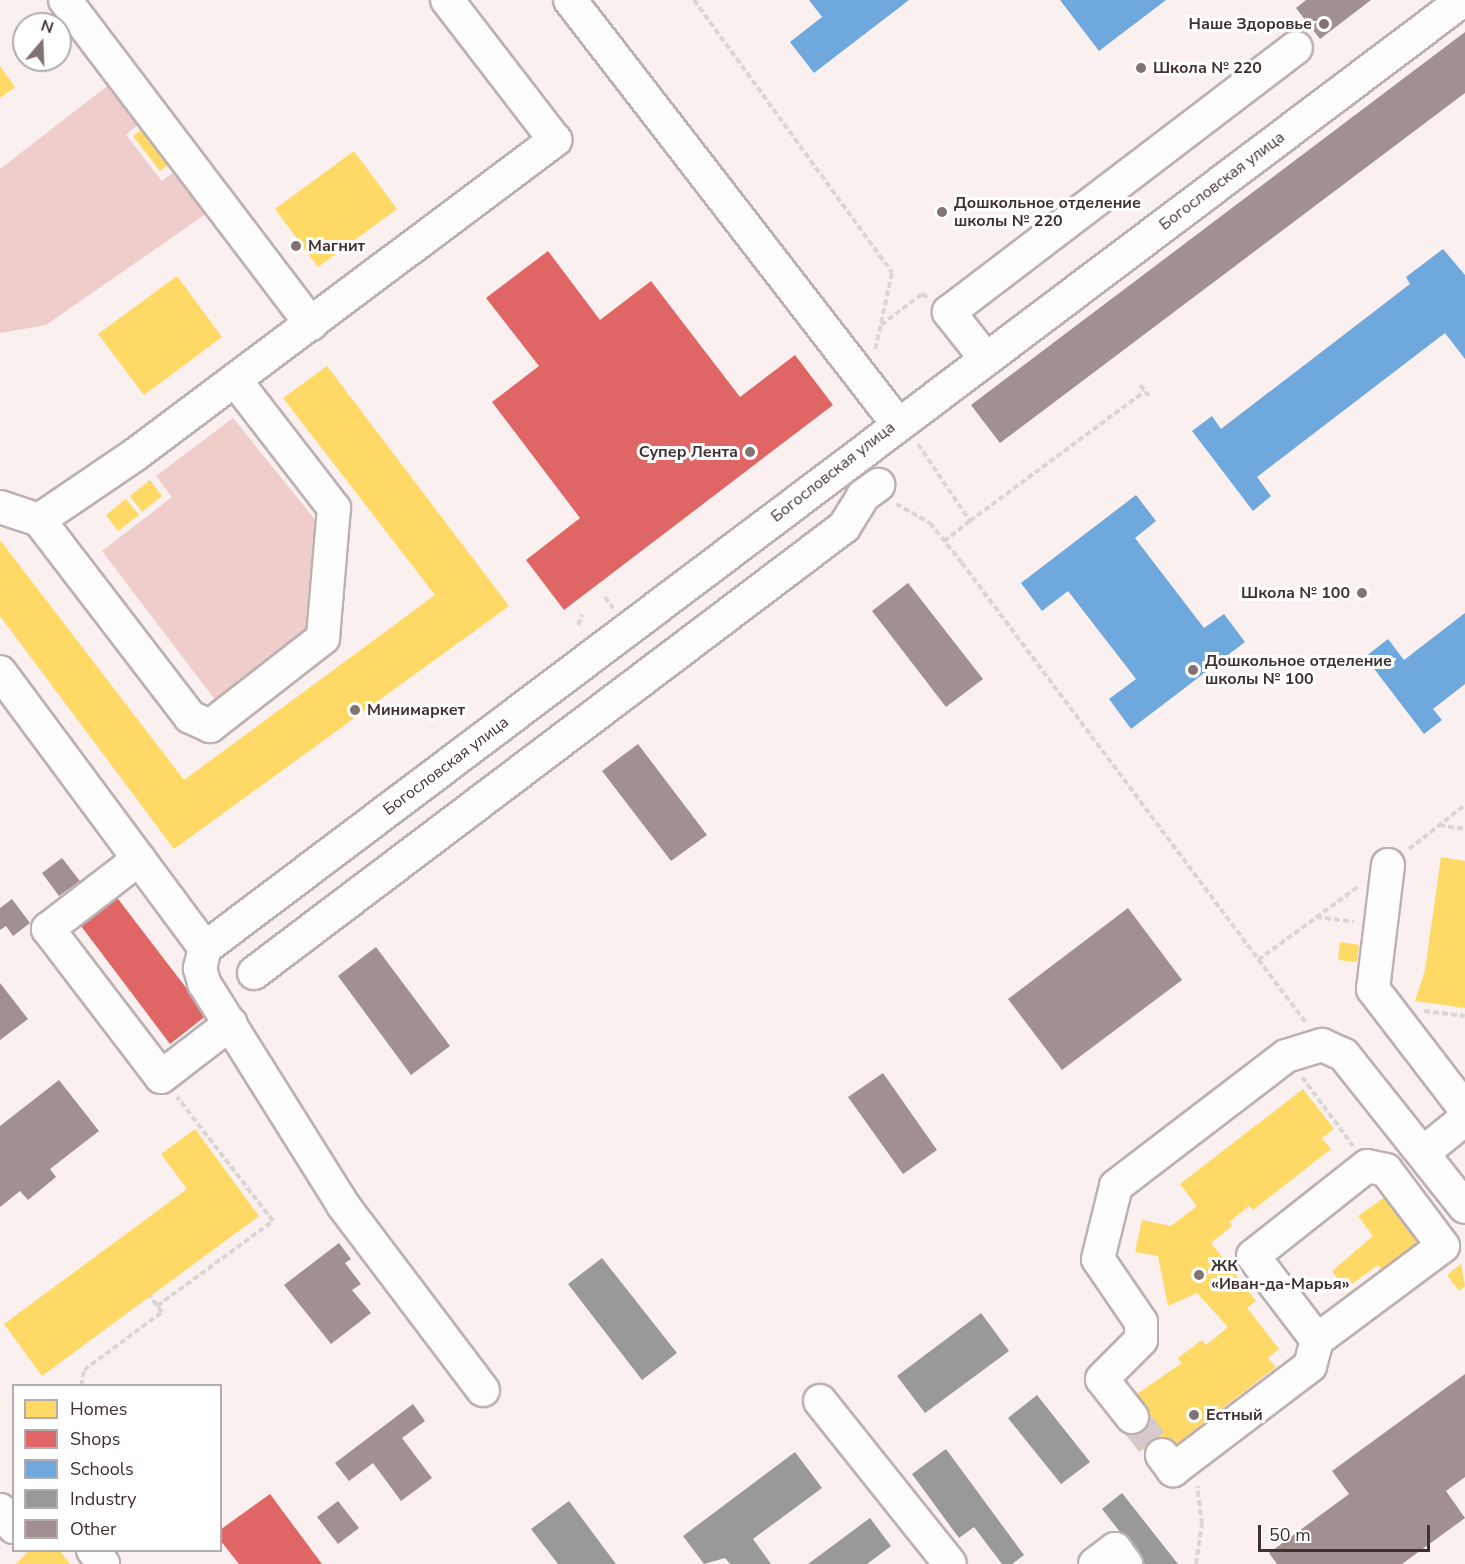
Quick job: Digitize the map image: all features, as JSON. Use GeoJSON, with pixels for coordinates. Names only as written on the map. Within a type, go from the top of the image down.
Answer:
{"type":"FeatureCollection","features":[{"type":"Feature","properties":{"kind":"street"},"geometry":{"type":"LineString","coordinates":[[65,0],[311,324]]}},
{"type":"Feature","properties":{"kind":"street"},"geometry":{"type":"LineString","coordinates":[[39,520],[235,380],[555,140],[447,0]]}},
{"type":"Feature","properties":{"kind":"street"},"geometry":{"type":"LineString","coordinates":[[570,0],[907,432]]}},
{"type":"Feature","properties":{"kind":"street","name":"Богословская улица"},"geometry":{"type":"LineString","coordinates":[[205,948],[907,432],[986,359],[1463,0]]}},
{"type":"Feature","properties":{"kind":"street"},"geometry":{"type":"LineString","coordinates":[[986,359],[949,312],[1296,48]]}},
{"type":"Feature","properties":{"kind":"street"},"geometry":{"type":"LineString","coordinates":[[0,507],[39,520],[190,717],[210,726],[323,638],[334,508],[235,380]]}},
{"type":"Feature","properties":{"kind":"street"},"geometry":{"type":"LineString","coordinates":[[254,973],[844,527],[863,496],[878,485]]}},
{"type":"Feature","properties":{"kind":"street"},"geometry":{"type":"LineString","coordinates":[[0,672],[205,948],[200,968],[204,983],[344,1205],[483,1390]]}},
{"type":"Feature","properties":{"kind":"street"},"geometry":{"type":"LineString","coordinates":[[140,859],[43,921],[161,1077],[231,1023]]}},
{"type":"Feature","properties":{"kind":"street"},"geometry":{"type":"LineString","coordinates":[[1388,865],[1373,989],[1465,1109]]}},
{"type":"Feature","properties":{"kind":"street"},"geometry":{"type":"LineString","coordinates":[[1132,1416],[1102,1379],[1141,1340],[1142,1322],[1098,1259],[1116,1186],[1286,1056],[1322,1045],[1344,1055],[1460,1201],[1425,1218]]}},
{"type":"Feature","properties":{"kind":"street"},"geometry":{"type":"LineString","coordinates":[[1423,1153],[1465,1119]]}},
{"type":"Feature","properties":{"kind":"street"},"geometry":{"type":"LineString","coordinates":[[1176,1456],[1310,1365],[1317,1340],[1443,1246],[1425,1218],[1386,1170],[1367,1166],[1253,1256],[1317,1340]]}},
{"type":"Feature","properties":{"kind":"street"},"geometry":{"type":"LineString","coordinates":[[820,1401],[950,1564]]}},
{"type":"Feature","properties":{"kind":"street"},"geometry":{"type":"LineString","coordinates":[[0,1509],[12,1524]]}},
{"type":"Feature","properties":{"kind":"street"},"geometry":{"type":"LineString","coordinates":[[1095,1564],[1114,1549],[1126,1564]]}},
{"type":"Feature","properties":{"kind":"street"},"geometry":{"type":"LineString","coordinates":[[94,1552],[103,1564]]}},
{"type":"Feature","properties":{"kind":"path"},"geometry":{"type":"LineString","coordinates":[[694,0],[892,273],[872,362]]}},
{"type":"Feature","properties":{"kind":"path"},"geometry":{"type":"LineString","coordinates":[[880,325],[922,294],[949,312]]}},
{"type":"Feature","properties":{"kind":"path"},"geometry":{"type":"LineString","coordinates":[[1140,385],[1149,396]]}},
{"type":"Feature","properties":{"kind":"path"},"geometry":{"type":"LineString","coordinates":[[944,541],[1144,391]]}},
{"type":"Feature","properties":{"kind":"path"},"geometry":{"type":"LineString","coordinates":[[907,432],[970,521]]}},
{"type":"Feature","properties":{"kind":"path"},"geometry":{"type":"LineString","coordinates":[[878,485],[890,500],[930,523],[1322,1045]]}},
{"type":"Feature","properties":{"kind":"path"},"geometry":{"type":"LineString","coordinates":[[578,625],[582,615]]}},
{"type":"Feature","properties":{"kind":"path"},"geometry":{"type":"LineString","coordinates":[[1438,825],[1465,829]]}},
{"type":"Feature","properties":{"kind":"path"},"geometry":{"type":"LineString","coordinates":[[1316,917],[1381,926]]}},
{"type":"Feature","properties":{"kind":"path"},"geometry":{"type":"LineString","coordinates":[[1286,1056],[1367,1166]]}},
{"type":"Feature","properties":{"kind":"path"},"geometry":{"type":"LineString","coordinates":[[158,1305],[273,1221],[161,1077]]}},
{"type":"Feature","properties":{"kind":"path"},"geometry":{"type":"LineString","coordinates":[[81,1384],[84,1370],[162,1312],[150,1296]]}},
{"type":"Feature","properties":{"kind":"path"},"geometry":{"type":"LineString","coordinates":[[1176,1456],[1202,1524],[1196,1564]]}},
{"type":"Feature","properties":{"kind":"shaded area"},"geometry":{"type":"Polygon","coordinates":[[[115,80],[145,119],[126,135],[162,181],[180,167],[210,211],[46,325],[0,333],[0,169],[115,80]]]}},
{"type":"Feature","properties":{"kind":"shaded area"},"geometry":{"type":"Polygon","coordinates":[[[233,418],[321,527],[314,631],[216,701],[102,551],[172,497],[156,476],[233,418]]]}},
{"type":"Feature","properties":{"kind":"building: Homes"},"geometry":{"type":"Polygon","coordinates":[[[0,66],[15,87],[0,98],[0,66]]]}},
{"type":"Feature","properties":{"kind":"building: Homes"},"geometry":{"type":"Polygon","coordinates":[[[148,125],[175,160],[160,171],[133,136],[148,125]]]}},
{"type":"Feature","properties":{"kind":"building: Homes"},"geometry":{"type":"Polygon","coordinates":[[[354,151],[397,209],[318,267],[275,209],[354,151]]]}},
{"type":"Feature","properties":{"kind":"building: Homes"},"geometry":{"type":"Polygon","coordinates":[[[177,276],[222,337],[144,395],[98,334],[177,276]]]}},
{"type":"Feature","properties":{"kind":"building: Homes"},"geometry":{"type":"Polygon","coordinates":[[[327,366],[509,606],[174,849],[0,616],[0,540],[184,780],[435,595],[283,398],[327,366]]]}},
{"type":"Feature","properties":{"kind":"building: Homes"},"geometry":{"type":"Polygon","coordinates":[[[150,480],[162,496],[142,512],[130,496],[150,480]]]}},
{"type":"Feature","properties":{"kind":"building: Homes"},"geometry":{"type":"Polygon","coordinates":[[[126,499],[139,515],[118,531],[106,515],[126,499]]]}},
{"type":"Feature","properties":{"kind":"building: Homes"},"geometry":{"type":"Polygon","coordinates":[[[1441,857],[1465,861],[1465,1008],[1415,1001],[1425,970],[1441,857]]]}},
{"type":"Feature","properties":{"kind":"building: Homes"},"geometry":{"type":"Polygon","coordinates":[[[1340,942],[1359,945],[1357,962],[1338,960],[1340,942]]]}},
{"type":"Feature","properties":{"kind":"building: Homes","name":"ЖК «Иван-да-Марья»"},"geometry":{"type":"Polygon","coordinates":[[[1303,1089],[1334,1129],[1322,1138],[1331,1149],[1253,1210],[1249,1206],[1229,1222],[1232,1226],[1211,1243],[1256,1301],[1247,1308],[1279,1349],[1268,1358],[1276,1367],[1153,1462],[1122,1423],[1131,1398],[1182,1363],[1178,1358],[1202,1340],[1206,1345],[1228,1327],[1197,1293],[1168,1306],[1158,1256],[1135,1252],[1142,1220],[1171,1226],[1197,1206],[1180,1184],[1303,1089]]]}},
{"type":"Feature","properties":{"kind":"building: Homes"},"geometry":{"type":"Polygon","coordinates":[[[195,1129],[259,1216],[42,1376],[4,1324],[187,1189],[161,1154],[195,1129]]]}},
{"type":"Feature","properties":{"kind":"building: Homes"},"geometry":{"type":"Polygon","coordinates":[[[1385,1197],[1425,1251],[1383,1272],[1378,1265],[1345,1289],[1332,1271],[1373,1236],[1358,1216],[1385,1197]]]}},
{"type":"Feature","properties":{"kind":"building: Homes"},"geometry":{"type":"Polygon","coordinates":[[[1461,1264],[1465,1286],[1459,1291],[1447,1275],[1461,1264]]]}},
{"type":"Feature","properties":{"kind":"building: Homes"},"geometry":{"type":"Polygon","coordinates":[[[27,1552],[61,1552],[70,1564],[16,1564],[27,1552]]]}},
{"type":"Feature","properties":{"kind":"building: Shops"},"geometry":{"type":"Polygon","coordinates":[[[548,251],[600,320],[651,281],[740,397],[795,355],[833,405],[564,610],[526,560],[580,518],[492,402],[539,366],[486,298],[548,251]]]}},
{"type":"Feature","properties":{"kind":"building: Shops"},"geometry":{"type":"Polygon","coordinates":[[[115,895],[207,1015],[170,1044],[78,922],[115,895]]]}},
{"type":"Feature","properties":{"kind":"building: Shops"},"geometry":{"type":"Polygon","coordinates":[[[270,1494],[322,1564],[239,1564],[222,1543],[222,1529],[270,1494]]]}},
{"type":"Feature","properties":{"kind":"building: Schools"},"geometry":{"type":"Polygon","coordinates":[[[809,0],[909,0],[814,73],[790,42],[822,17],[809,0]]]}},
{"type":"Feature","properties":{"kind":"building: Schools"},"geometry":{"type":"Polygon","coordinates":[[[1060,0],[1166,0],[1099,51],[1060,0]]]}},
{"type":"Feature","properties":{"kind":"building: Schools"},"geometry":{"type":"Polygon","coordinates":[[[1443,249],[1465,275],[1465,359],[1445,333],[1257,477],[1271,496],[1253,511],[1192,431],[1212,416],[1221,429],[1410,284],[1406,277],[1443,249]]]}},
{"type":"Feature","properties":{"kind":"building: Schools"},"geometry":{"type":"Polygon","coordinates":[[[1136,495],[1156,521],[1135,538],[1204,628],[1224,614],[1245,642],[1131,729],[1109,699],[1136,679],[1068,591],[1042,611],[1021,583],[1136,495]]]}},
{"type":"Feature","properties":{"kind":"building: Schools"},"geometry":{"type":"Polygon","coordinates":[[[1465,613],[1465,684],[1433,709],[1442,720],[1424,734],[1365,657],[1388,639],[1404,660],[1465,613]]]}},
{"type":"Feature","properties":{"kind":"building: Industry"},"geometry":{"type":"Polygon","coordinates":[[[602,1258],[677,1353],[642,1380],[568,1284],[602,1258]]]}},
{"type":"Feature","properties":{"kind":"building: Industry"},"geometry":{"type":"Polygon","coordinates":[[[981,1313],[1009,1351],[925,1413],[897,1376],[981,1313]]]}},
{"type":"Feature","properties":{"kind":"building: Industry"},"geometry":{"type":"Polygon","coordinates":[[[1037,1395],[1090,1462],[1061,1484],[1008,1418],[1037,1395]]]}},
{"type":"Feature","properties":{"kind":"building: Industry"},"geometry":{"type":"Polygon","coordinates":[[[946,1449],[1024,1555],[1012,1564],[1002,1564],[974,1527],[959,1538],[912,1474],[946,1449]]]}},
{"type":"Feature","properties":{"kind":"building: Industry"},"geometry":{"type":"Polygon","coordinates":[[[795,1452],[822,1488],[753,1539],[771,1564],[730,1564],[725,1558],[704,1564],[683,1536],[795,1452]]]}},
{"type":"Feature","properties":{"kind":"building: Industry"},"geometry":{"type":"Polygon","coordinates":[[[1122,1493],[1178,1564],[1145,1564],[1102,1509],[1122,1493]]]}},
{"type":"Feature","properties":{"kind":"building: Industry"},"geometry":{"type":"Polygon","coordinates":[[[569,1501],[616,1564],[558,1564],[531,1529],[569,1501]]]}},
{"type":"Feature","properties":{"kind":"building: Industry"},"geometry":{"type":"Polygon","coordinates":[[[870,1518],[891,1546],[867,1564],[808,1564],[870,1518]]]}},
{"type":"Feature","properties":{"kind":"building: Other","name":"Наше Здоровье"},"geometry":{"type":"Polygon","coordinates":[[[1306,0],[1371,0],[1320,39],[1296,8],[1306,0]]]}},
{"type":"Feature","properties":{"kind":"building: Other"},"geometry":{"type":"Polygon","coordinates":[[[1465,32],[1465,93],[1000,443],[971,405],[1465,32]]]}},
{"type":"Feature","properties":{"kind":"building: Other"},"geometry":{"type":"Polygon","coordinates":[[[908,583],[983,679],[946,707],[872,611],[908,583]]]}},
{"type":"Feature","properties":{"kind":"building: Other"},"geometry":{"type":"Polygon","coordinates":[[[638,744],[707,835],[671,861],[602,771],[638,744]]]}},
{"type":"Feature","properties":{"kind":"building: Other"},"geometry":{"type":"Polygon","coordinates":[[[62,858],[80,881],[59,896],[42,873],[62,858]]]}},
{"type":"Feature","properties":{"kind":"building: Other"},"geometry":{"type":"Polygon","coordinates":[[[12,899],[30,923],[13,936],[6,926],[0,930],[0,908],[12,899]]]}},
{"type":"Feature","properties":{"kind":"building: Other"},"geometry":{"type":"Polygon","coordinates":[[[1128,908],[1182,980],[1062,1070],[1008,999],[1128,908]]]}},
{"type":"Feature","properties":{"kind":"building: Other"},"geometry":{"type":"Polygon","coordinates":[[[376,947],[450,1046],[411,1075],[338,976],[376,947]]]}},
{"type":"Feature","properties":{"kind":"building: Other"},"geometry":{"type":"Polygon","coordinates":[[[0,983],[28,1019],[0,1040],[0,983]]]}},
{"type":"Feature","properties":{"kind":"building: Other"},"geometry":{"type":"Polygon","coordinates":[[[883,1073],[937,1150],[903,1174],[848,1097],[883,1073]]]}},
{"type":"Feature","properties":{"kind":"building: Other"},"geometry":{"type":"Polygon","coordinates":[[[59,1080],[99,1131],[50,1169],[56,1177],[28,1200],[20,1191],[0,1207],[0,1126],[59,1080]]]}},
{"type":"Feature","properties":{"kind":"building: Other"},"geometry":{"type":"Polygon","coordinates":[[[339,1243],[351,1259],[345,1263],[361,1284],[352,1290],[371,1313],[331,1344],[284,1285],[339,1243]]]}},
{"type":"Feature","properties":{"kind":"building: Other"},"geometry":{"type":"Polygon","coordinates":[[[1465,1374],[1465,1477],[1446,1491],[1465,1518],[1402,1564],[1277,1564],[1269,1553],[1349,1494],[1332,1471],[1465,1374]]]}},
{"type":"Feature","properties":{"kind":"building: Other"},"geometry":{"type":"Polygon","coordinates":[[[413,1404],[425,1421],[402,1438],[432,1478],[401,1501],[373,1463],[349,1481],[335,1463],[413,1404]]]}},
{"type":"Feature","properties":{"kind":"building: Other"},"geometry":{"type":"Polygon","coordinates":[[[338,1501],[359,1528],[338,1544],[317,1517],[338,1501]]]}},
{"type":"Feature","properties":{"kind":"tunnel"},"geometry":{"type":"LineString","coordinates":[[1132,1417],[1162,1455]]}},
{"type":"Feature","properties":{"kind":"place","name":"Наше Здоровье"},"geometry":{"type":"Point","coordinates":[1324,24]}},
{"type":"Feature","properties":{"kind":"place","name":"Школа № 220"},"geometry":{"type":"Point","coordinates":[1141,68]}},
{"type":"Feature","properties":{"kind":"place","name":"Дошкольное отделение школы № 220"},"geometry":{"type":"Point","coordinates":[942,212]}},
{"type":"Feature","properties":{"kind":"place","name":"Магнит"},"geometry":{"type":"Point","coordinates":[296,246]}},
{"type":"Feature","properties":{"kind":"place","name":"Супер Лента"},"geometry":{"type":"Point","coordinates":[750,452]}},
{"type":"Feature","properties":{"kind":"place","name":"Школа № 100"},"geometry":{"type":"Point","coordinates":[1362,593]}},
{"type":"Feature","properties":{"kind":"place","name":"Дошкольное отделение школы № 100"},"geometry":{"type":"Point","coordinates":[1193,670]}},
{"type":"Feature","properties":{"kind":"place","name":"Минимаркет"},"geometry":{"type":"Point","coordinates":[355,710]}},
{"type":"Feature","properties":{"kind":"place","name":"ЖК «Иван-да-Марья»"},"geometry":{"type":"Point","coordinates":[1199,1275]}},
{"type":"Feature","properties":{"kind":"place","name":"Естный"},"geometry":{"type":"Point","coordinates":[1194,1415]}}]}
